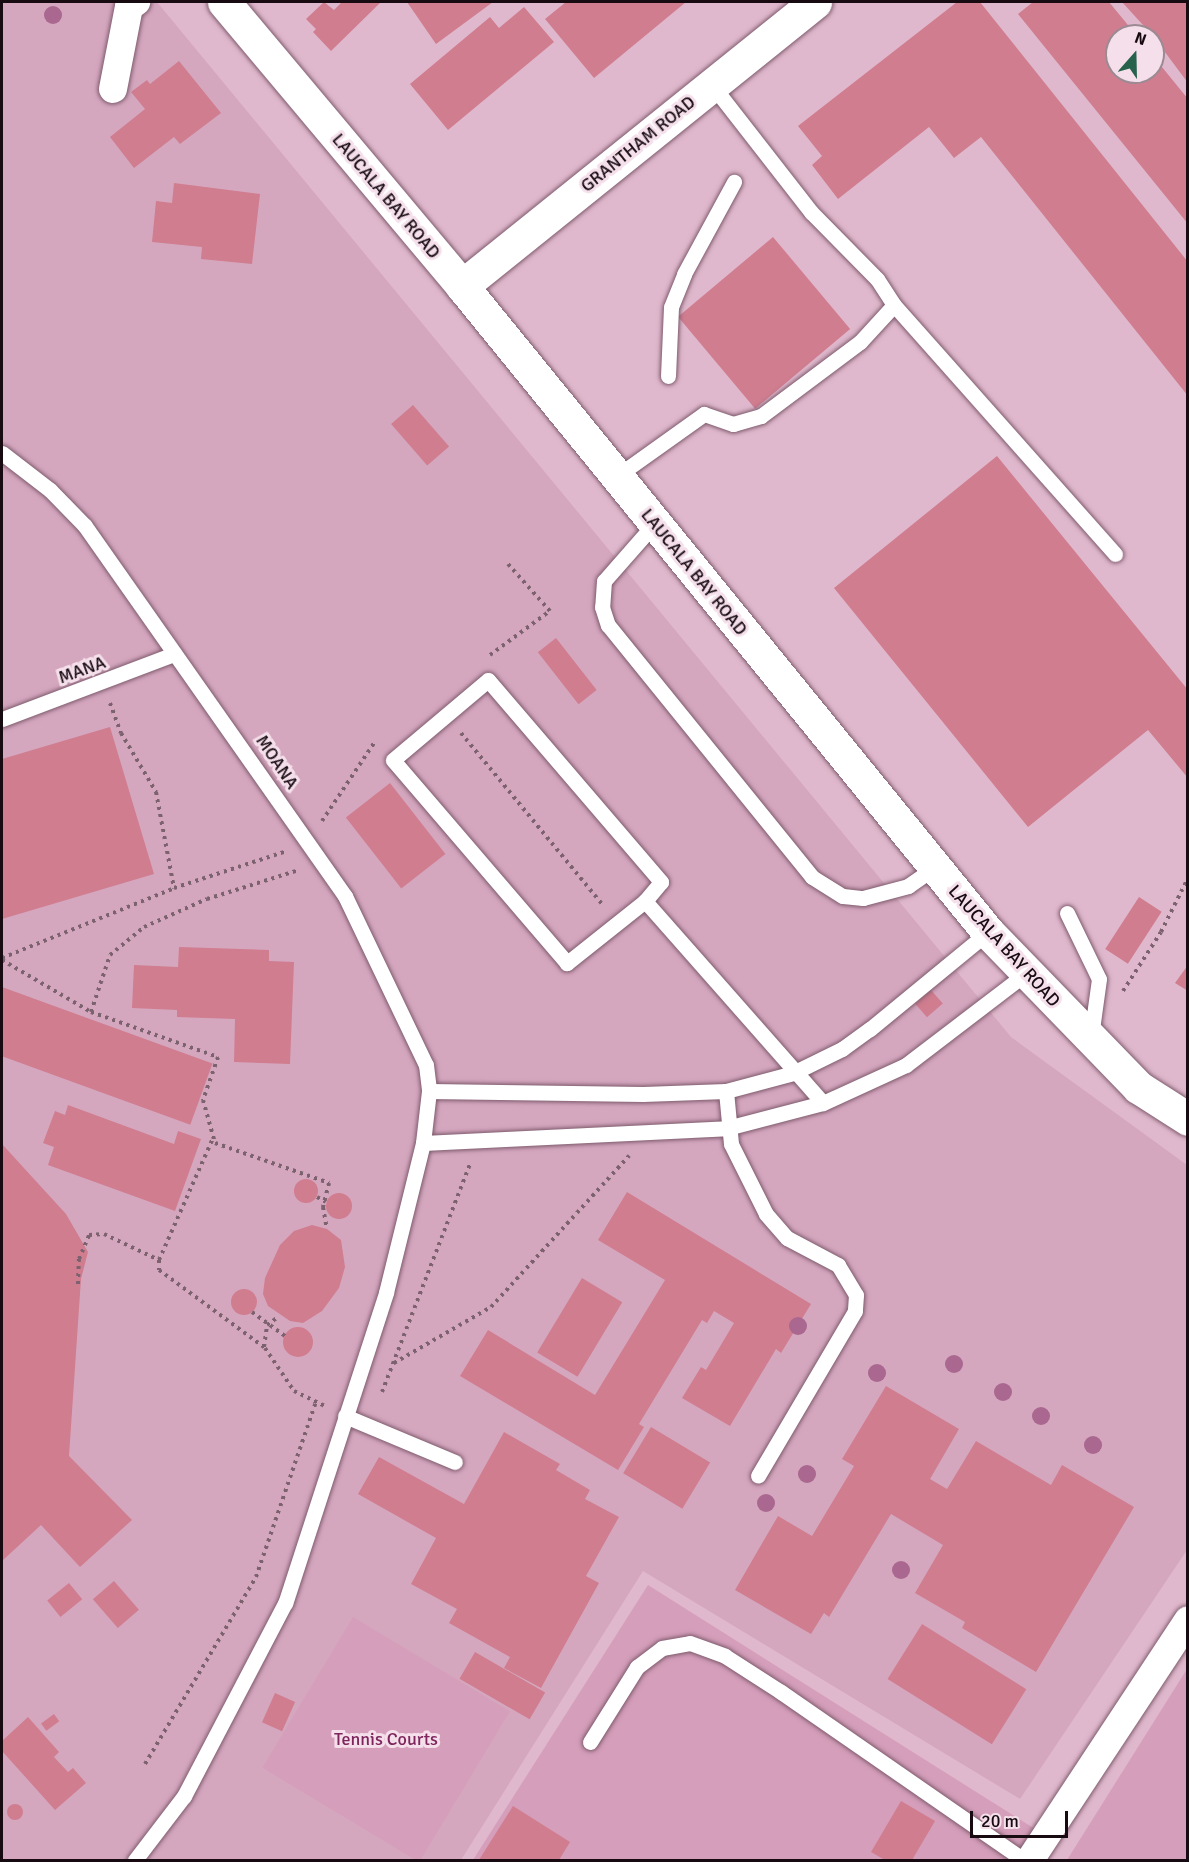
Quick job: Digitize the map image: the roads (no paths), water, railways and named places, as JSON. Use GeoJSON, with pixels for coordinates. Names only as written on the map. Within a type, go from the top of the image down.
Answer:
{"type":"FeatureCollection","features":[{"type":"Feature","properties":{"kind":"main road","name":"LAUCALA BAY ROAD"},"geometry":{"type":"LineString","coordinates":[[224,2],[462,286],[1024,974],[1138,1087],[1188,1119]]}},
{"type":"Feature","properties":{"kind":"main road","name":"GRANTHAM ROAD"},"geometry":{"type":"LineString","coordinates":[[462,286],[815,2]]}},
{"type":"Feature","properties":{"kind":"street"},"geometry":{"type":"LineString","coordinates":[[113,89],[129,8],[136,2]]}},
{"type":"Feature","properties":{"kind":"street"},"geometry":{"type":"LineString","coordinates":[[1030,1860],[1188,1620]]}},
{"type":"Feature","properties":{"kind":"lane"},"geometry":{"type":"LineString","coordinates":[[712,85],[811,212],[877,279],[894,305],[1115,554]]}},
{"type":"Feature","properties":{"kind":"lane"},"geometry":{"type":"LineString","coordinates":[[668,376],[671,307],[684,274],[734,182]]}},
{"type":"Feature","properties":{"kind":"lane"},"geometry":{"type":"LineString","coordinates":[[616,476],[704,414],[733,424],[761,416],[860,342],[894,305]]}},
{"type":"Feature","properties":{"kind":"lane","name":"MOANA"},"geometry":{"type":"LineString","coordinates":[[2,453],[50,490],[85,526],[345,897],[426,1065],[429,1091],[423,1143],[386,1293],[285,1603],[184,1796],[135,1860]]}},
{"type":"Feature","properties":{"kind":"lane"},"geometry":{"type":"LineString","coordinates":[[655,524],[604,581],[602,608],[608,625],[804,868],[828,889],[843,896],[863,898],[908,886],[935,867]]}},
{"type":"Feature","properties":{"kind":"lane","name":"MANA"},"geometry":{"type":"LineString","coordinates":[[2,719],[103,684],[174,654]]}},
{"type":"Feature","properties":{"kind":"lane"},"geometry":{"type":"LineString","coordinates":[[488,680],[661,882],[645,901],[567,963],[393,760],[488,680]]}},
{"type":"Feature","properties":{"kind":"lane"},"geometry":{"type":"LineString","coordinates":[[645,901],[793,1073],[823,1103]]}},
{"type":"Feature","properties":{"kind":"lane"},"geometry":{"type":"LineString","coordinates":[[1067,913],[1099,979],[1090,1040]]}},
{"type":"Feature","properties":{"kind":"lane"},"geometry":{"type":"LineString","coordinates":[[429,1091],[643,1094],[726,1091],[793,1073],[842,1049],[870,1029],[988,932]]}},
{"type":"Feature","properties":{"kind":"lane"},"geometry":{"type":"LineString","coordinates":[[423,1143],[727,1128],[823,1103],[906,1065],[1024,974]]}},
{"type":"Feature","properties":{"kind":"lane"},"geometry":{"type":"LineString","coordinates":[[726,1091],[727,1128],[750,1186],[766,1214],[787,1238],[838,1265],[856,1295],[855,1311],[758,1476]]}},
{"type":"Feature","properties":{"kind":"lane"},"geometry":{"type":"LineString","coordinates":[[345,1416],[455,1462]]}},
{"type":"Feature","properties":{"kind":"lane"},"geometry":{"type":"LineString","coordinates":[[590,1742],[637,1667],[662,1647],[690,1643],[725,1656],[753,1674],[1024,1860]]}},
{"type":"Feature","properties":{"kind":"park label","name":"Tennis Courts"},"geometry":{"type":"Point","coordinates":[386,1739]}}]}
